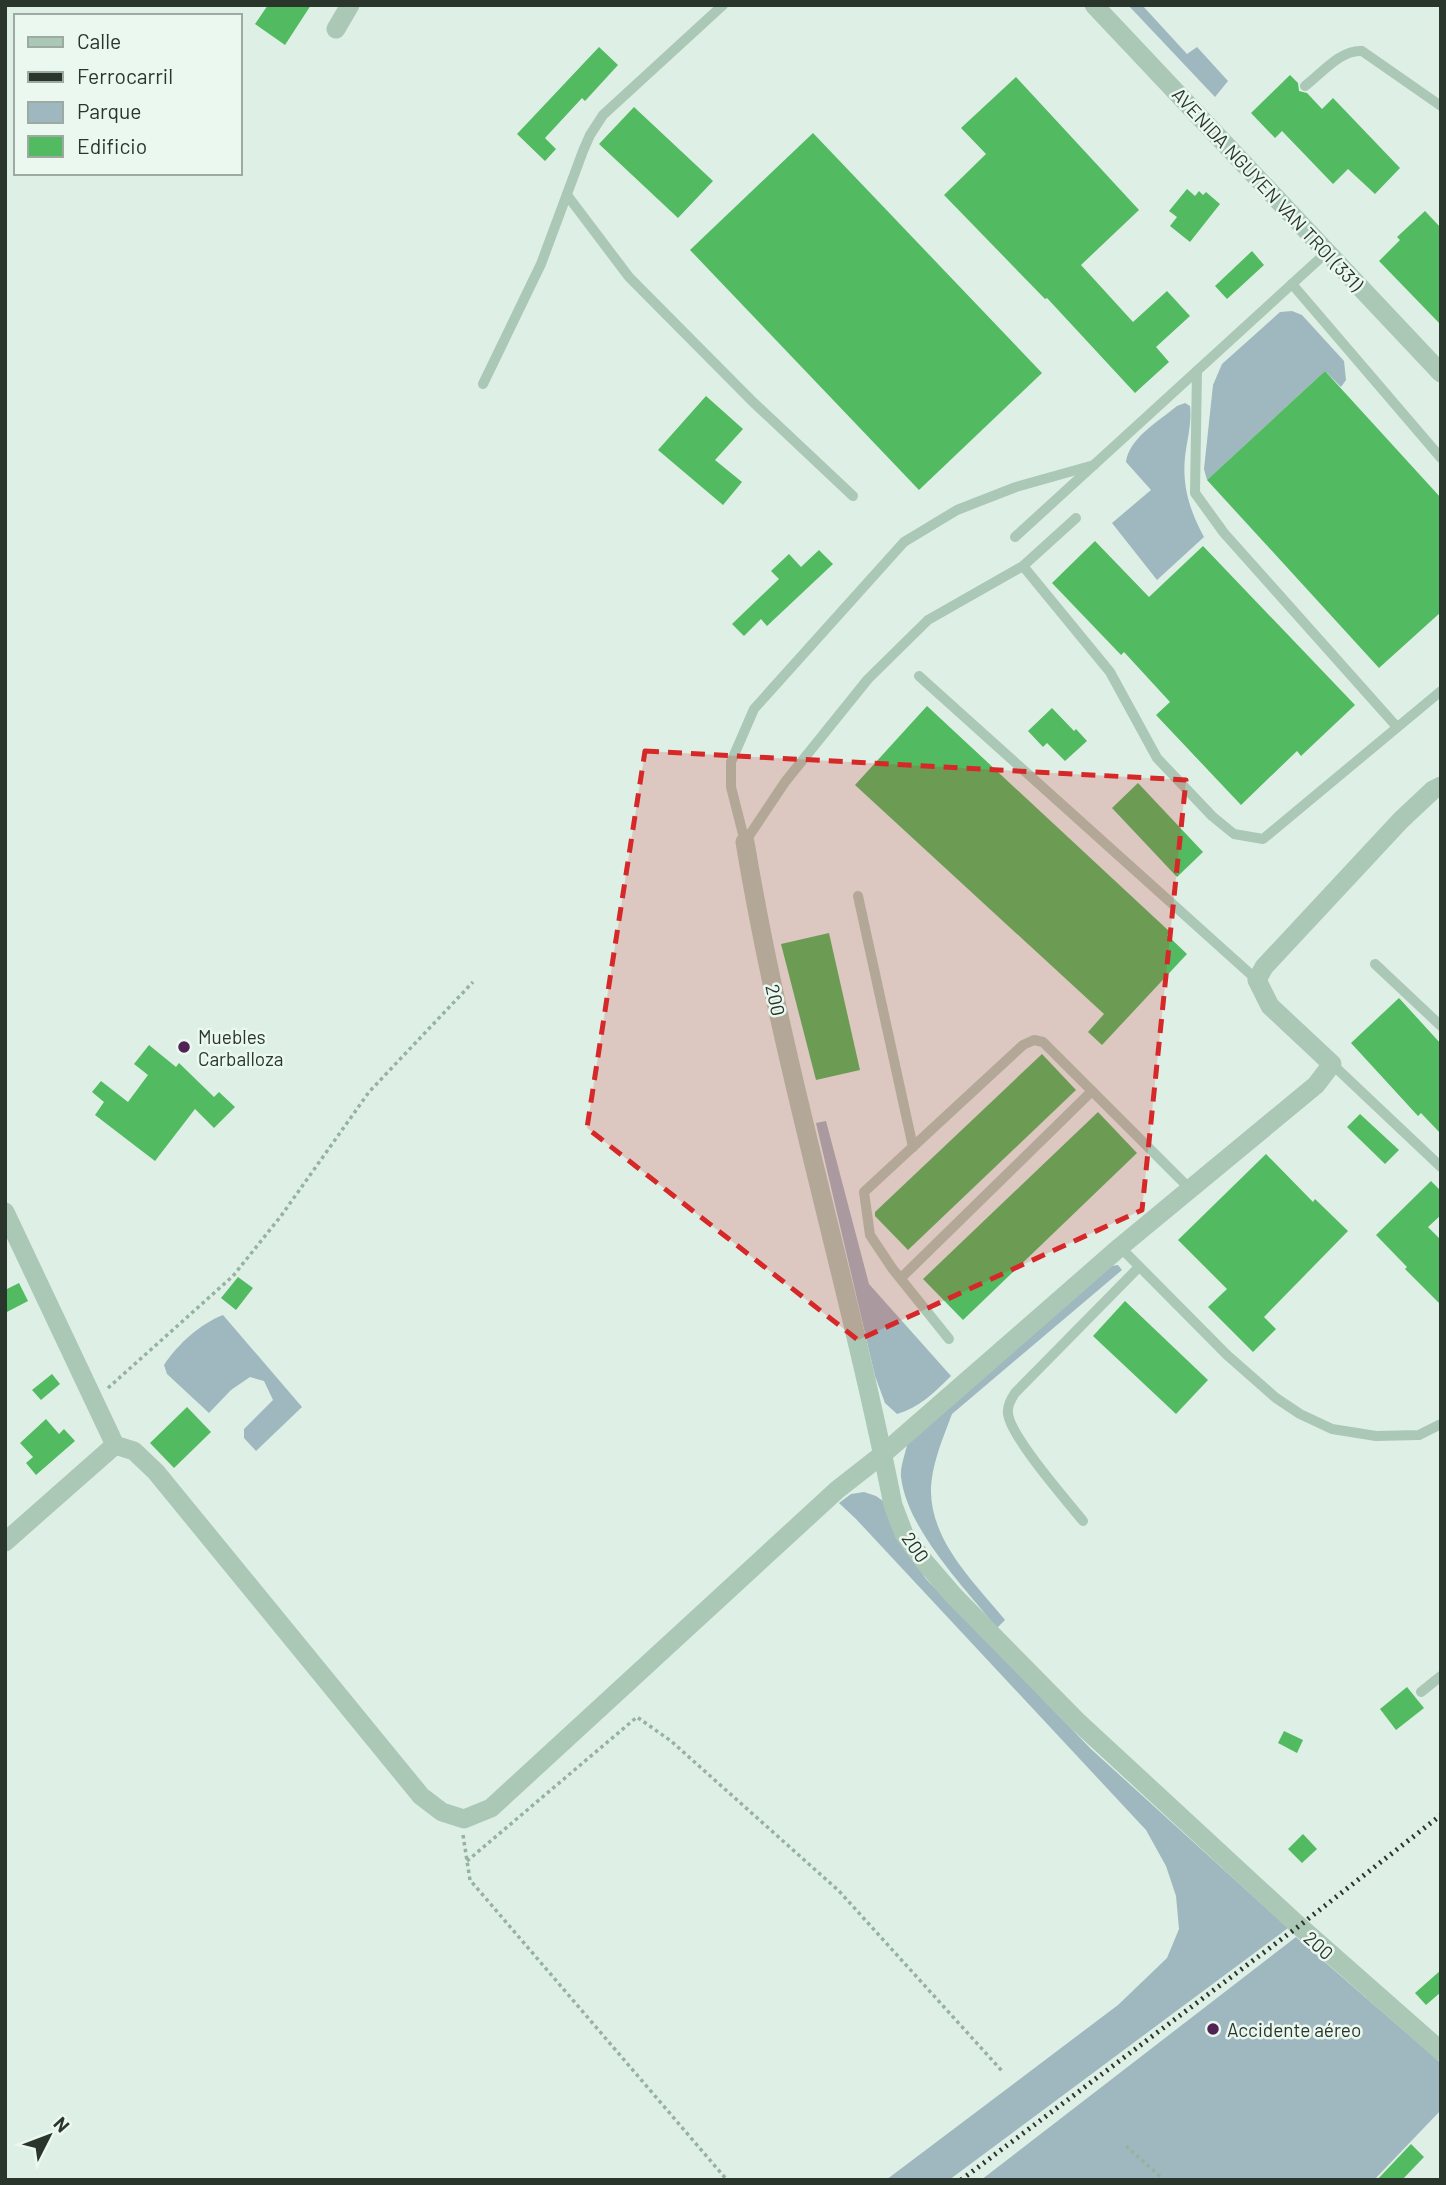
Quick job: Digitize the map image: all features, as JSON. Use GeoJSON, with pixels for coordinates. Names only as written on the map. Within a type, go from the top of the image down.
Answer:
{"type":"FeatureCollection","features":[{"type":"Feature","properties":{"kind":"street"},"geometry":{"type":"LineString","coordinates":[[336,29],[350,5]]}},
{"type":"Feature","properties":{"kind":"street","name":"AVENIDA NGUYEN VAN TROI (331)"},"geometry":{"type":"LineString","coordinates":[[1094,5],[1441,373]]}},
{"type":"Feature","properties":{"kind":"street"},"geometry":{"type":"LineString","coordinates":[[5,1212],[115,1445],[134,1451],[156,1472],[421,1796],[442,1812],[464,1819],[491,1808],[827,1499],[883,1454],[1120,1247],[1317,1084],[1332,1065],[1270,1006],[1257,980],[1264,967],[1401,820],[1433,790],[1441,786]]}},
{"type":"Feature","properties":{"kind":"street","name":"200"},"geometry":{"type":"LineString","coordinates":[[745,842],[755,903],[792,1074],[893,1505],[904,1534],[954,1595],[1076,1721],[1299,1926],[1441,2051]]}},
{"type":"Feature","properties":{"kind":"street"},"geometry":{"type":"LineString","coordinates":[[5,1542],[115,1445]]}},
{"type":"Feature","properties":{"kind":"lane"},"geometry":{"type":"LineString","coordinates":[[483,384],[541,264],[590,135],[603,115],[723,5]]}},
{"type":"Feature","properties":{"kind":"lane"},"geometry":{"type":"LineString","coordinates":[[1305,86],[1343,56],[1362,51],[1441,106]]}},
{"type":"Feature","properties":{"kind":"lane"},"geometry":{"type":"LineString","coordinates":[[566,195],[629,277],[753,402],[853,496]]}},
{"type":"Feature","properties":{"kind":"lane"},"geometry":{"type":"LineString","coordinates":[[1014,537],[1327,252]]}},
{"type":"Feature","properties":{"kind":"lane"},"geometry":{"type":"LineString","coordinates":[[1292,284],[1441,458]]}},
{"type":"Feature","properties":{"kind":"lane"},"geometry":{"type":"LineString","coordinates":[[1197,371],[1195,494],[1224,533],[1397,727]]}},
{"type":"Feature","properties":{"kind":"lane"},"geometry":{"type":"LineString","coordinates":[[745,842],[731,787],[731,762],[754,709],[904,542],[957,510],[1016,487],[1094,465]]}},
{"type":"Feature","properties":{"kind":"lane"},"geometry":{"type":"LineString","coordinates":[[745,842],[785,782],[868,679],[928,620],[1023,566],[1076,518]]}},
{"type":"Feature","properties":{"kind":"lane"},"geometry":{"type":"LineString","coordinates":[[1023,566],[1110,672],[1157,758],[1212,816],[1234,834],[1263,839],[1441,691]]}},
{"type":"Feature","properties":{"kind":"lane"},"geometry":{"type":"LineString","coordinates":[[919,676],[1257,980]]}},
{"type":"Feature","properties":{"kind":"lane"},"geometry":{"type":"LineString","coordinates":[[858,895],[913,1147]]}},
{"type":"Feature","properties":{"kind":"lane"},"geometry":{"type":"LineString","coordinates":[[1376,964],[1441,1026]]}},
{"type":"Feature","properties":{"kind":"lane"},"geometry":{"type":"LineString","coordinates":[[949,1339],[870,1235],[864,1192],[1023,1045],[1034,1040],[1043,1042],[1190,1189]]}},
{"type":"Feature","properties":{"kind":"lane"},"geometry":{"type":"LineString","coordinates":[[1332,1065],[1441,1167]]}},
{"type":"Feature","properties":{"kind":"lane"},"geometry":{"type":"LineString","coordinates":[[901,1278],[1092,1091]]}},
{"type":"Feature","properties":{"kind":"lane"},"geometry":{"type":"LineString","coordinates":[[1120,1247],[1227,1355],[1276,1398],[1300,1414],[1332,1429],[1376,1436],[1419,1435],[1441,1424]]}},
{"type":"Feature","properties":{"kind":"lane"},"geometry":{"type":"LineString","coordinates":[[1083,1521],[1013,1432],[1008,1413],[1010,1402],[1015,1393],[1139,1267]]}},
{"type":"Feature","properties":{"kind":"lane"},"geometry":{"type":"LineString","coordinates":[[1421,1692],[1441,1676]]}},
{"type":"Feature","properties":{"kind":"path"},"geometry":{"type":"LineString","coordinates":[[94,1401],[233,1276],[281,1216],[369,1092],[473,982]]}},
{"type":"Feature","properties":{"kind":"path"},"geometry":{"type":"LineString","coordinates":[[467,1861],[637,1717],[671,1741],[839,1891],[1002,2071]]}},
{"type":"Feature","properties":{"kind":"path"},"geometry":{"type":"LineString","coordinates":[[464,1819],[463,1831],[470,1880],[727,2180]]}},
{"type":"Feature","properties":{"kind":"path"},"geometry":{"type":"LineString","coordinates":[[1126,2146],[1164,2180]]}},
{"type":"Feature","properties":{"kind":"highlighted area"},"geometry":{"type":"Polygon","coordinates":[[[645,751],[1186,780],[1142,1210],[858,1340],[587,1128],[645,751]]]}},
{"type":"Feature","properties":{"kind":"green space"},"geometry":{"type":"Polygon","coordinates":[[[1128,5],[1142,5],[1187,54],[1197,47],[1228,81],[1215,97],[1128,5]]]}},
{"type":"Feature","properties":{"kind":"green space"},"geometry":{"type":"Polygon","coordinates":[[[1292,311],[1302,315],[1344,361],[1346,380],[1341,387],[1325,371],[1207,480],[1204,469],[1213,385],[1222,364],[1280,312],[1292,311]]]}},
{"type":"Feature","properties":{"kind":"green space"},"geometry":{"type":"Polygon","coordinates":[[[1185,403],[1190,406],[1184,468],[1186,489],[1204,537],[1157,580],[1112,523],[1151,490],[1126,462],[1128,453],[1154,424],[1185,403]]]}},
{"type":"Feature","properties":{"kind":"green space"},"geometry":{"type":"Polygon","coordinates":[[[826,1121],[869,1284],[951,1376],[920,1404],[897,1414],[885,1403],[875,1376],[816,1123],[826,1121]]]}},
{"type":"Feature","properties":{"kind":"green space"},"geometry":{"type":"Polygon","coordinates":[[[1118,1265],[1122,1270],[952,1414],[941,1442],[932,1482],[933,1511],[957,1561],[1005,1620],[997,1628],[939,1557],[914,1517],[905,1497],[901,1477],[907,1445],[1111,1266],[1118,1265]]]}},
{"type":"Feature","properties":{"kind":"green space"},"geometry":{"type":"Polygon","coordinates":[[[223,1315],[302,1407],[256,1451],[244,1438],[244,1429],[273,1400],[264,1381],[250,1377],[231,1390],[209,1413],[167,1374],[164,1365],[190,1336],[223,1315]]]}},
{"type":"Feature","properties":{"kind":"green space"},"geometry":{"type":"Polygon","coordinates":[[[864,1492],[883,1501],[901,1542],[926,1579],[1091,1749],[1288,1928],[949,2180],[886,2180],[1118,2005],[1167,1958],[1179,1929],[1176,1896],[1166,1866],[1146,1830],[839,1503],[851,1494],[864,1492]]]}},
{"type":"Feature","properties":{"kind":"green space"},"geometry":{"type":"Polygon","coordinates":[[[1296,1937],[1441,2063],[1441,2110],[1374,2180],[981,2180],[1296,1937]]]}},
{"type":"Feature","properties":{"kind":"building"},"geometry":{"type":"Polygon","coordinates":[[[268,5],[311,5],[285,45],[255,24],[268,5]]]}},
{"type":"Feature","properties":{"kind":"building"},"geometry":{"type":"Polygon","coordinates":[[[599,47],[618,65],[585,101],[582,98],[545,138],[556,149],[545,161],[517,134],[599,47]]]}},
{"type":"Feature","properties":{"kind":"building"},"geometry":{"type":"Polygon","coordinates":[[[1290,75],[1298,83],[1299,91],[1307,93],[1322,109],[1333,98],[1400,168],[1375,194],[1348,169],[1333,184],[1282,131],[1275,138],[1251,113],[1290,75]]]}},
{"type":"Feature","properties":{"kind":"building"},"geometry":{"type":"Polygon","coordinates":[[[1016,77],[1139,210],[1081,265],[1133,322],[1167,291],[1190,316],[1156,347],[1169,362],[1135,393],[1047,298],[1045,299],[944,195],[986,154],[961,128],[1016,77]]]}},
{"type":"Feature","properties":{"kind":"building"},"geometry":{"type":"Polygon","coordinates":[[[634,107],[713,181],[678,218],[599,144],[634,107]]]}},
{"type":"Feature","properties":{"kind":"building"},"geometry":{"type":"Polygon","coordinates":[[[813,133],[1042,373],[919,490],[690,250],[813,133]]]}},
{"type":"Feature","properties":{"kind":"building"},"geometry":{"type":"Polygon","coordinates":[[[1187,189],[1195,196],[1199,191],[1203,195],[1206,192],[1220,204],[1190,242],[1170,226],[1177,217],[1169,211],[1187,189]]]}},
{"type":"Feature","properties":{"kind":"building"},"geometry":{"type":"Polygon","coordinates":[[[1425,211],[1441,228],[1441,325],[1379,261],[1400,240],[1397,237],[1425,211]]]}},
{"type":"Feature","properties":{"kind":"building"},"geometry":{"type":"Polygon","coordinates":[[[1252,251],[1264,265],[1227,299],[1215,286],[1252,251]]]}},
{"type":"Feature","properties":{"kind":"building"},"geometry":{"type":"Polygon","coordinates":[[[1325,371],[1441,498],[1441,612],[1379,668],[1207,480],[1325,371]]]}},
{"type":"Feature","properties":{"kind":"building"},"geometry":{"type":"Polygon","coordinates":[[[706,396],[743,429],[715,460],[742,482],[723,505],[658,450],[706,396]]]}},
{"type":"Feature","properties":{"kind":"building"},"geometry":{"type":"Polygon","coordinates":[[[1095,541],[1149,597],[1203,546],[1355,705],[1301,756],[1297,751],[1241,805],[1156,715],[1170,702],[1124,652],[1121,655],[1052,583],[1095,541]]]}},
{"type":"Feature","properties":{"kind":"building"},"geometry":{"type":"Polygon","coordinates":[[[819,550],[833,564],[767,626],[761,619],[744,636],[732,624],[779,579],[771,571],[789,554],[801,567],[819,550]]]}},
{"type":"Feature","properties":{"kind":"building"},"geometry":{"type":"Polygon","coordinates":[[[927,706],[1170,932],[1167,935],[1187,954],[1102,1045],[1088,1032],[1104,1014],[855,785],[927,706]]]}},
{"type":"Feature","properties":{"kind":"building"},"geometry":{"type":"Polygon","coordinates":[[[1052,708],[1087,741],[1065,761],[1047,743],[1043,747],[1028,731],[1052,708]]]}},
{"type":"Feature","properties":{"kind":"building"},"geometry":{"type":"Polygon","coordinates":[[[1138,783],[1203,852],[1177,877],[1112,808],[1138,783]]]}},
{"type":"Feature","properties":{"kind":"building"},"geometry":{"type":"Polygon","coordinates":[[[829,933],[860,1070],[816,1080],[781,944],[829,933]]]}},
{"type":"Feature","properties":{"kind":"building"},"geometry":{"type":"Polygon","coordinates":[[[1399,998],[1441,1044],[1441,1134],[1421,1113],[1418,1116],[1351,1043],[1399,998]]]}},
{"type":"Feature","properties":{"kind":"building"},"geometry":{"type":"Polygon","coordinates":[[[149,1045],[176,1067],[179,1063],[214,1097],[219,1092],[235,1107],[214,1128],[195,1109],[155,1161],[95,1115],[104,1102],[92,1092],[101,1081],[128,1102],[148,1075],[134,1064],[149,1045]]]}},
{"type":"Feature","properties":{"kind":"building"},"geometry":{"type":"Polygon","coordinates":[[[1042,1054],[1076,1090],[908,1250],[875,1216],[875,1212],[1042,1054]]]}},
{"type":"Feature","properties":{"kind":"building"},"geometry":{"type":"Polygon","coordinates":[[[1098,1112],[1137,1153],[963,1320],[923,1279],[1098,1112]]]}},
{"type":"Feature","properties":{"kind":"building"},"geometry":{"type":"Polygon","coordinates":[[[1360,1114],[1399,1150],[1385,1164],[1347,1127],[1360,1114]]]}},
{"type":"Feature","properties":{"kind":"building"},"geometry":{"type":"Polygon","coordinates":[[[1266,1154],[1313,1202],[1315,1199],[1348,1231],[1264,1317],[1276,1329],[1253,1352],[1208,1307],[1227,1289],[1178,1240],[1266,1154]]]}},
{"type":"Feature","properties":{"kind":"building"},"geometry":{"type":"Polygon","coordinates":[[[1431,1181],[1441,1191],[1441,1215],[1428,1227],[1441,1240],[1441,1305],[1376,1235],[1431,1181]]]}},
{"type":"Feature","properties":{"kind":"building"},"geometry":{"type":"Polygon","coordinates":[[[238,1277],[253,1288],[236,1310],[221,1298],[238,1277]]]}},
{"type":"Feature","properties":{"kind":"building"},"geometry":{"type":"Polygon","coordinates":[[[19,1283],[28,1301],[5,1313],[5,1290],[19,1283]]]}},
{"type":"Feature","properties":{"kind":"building"},"geometry":{"type":"Polygon","coordinates":[[[1125,1301],[1208,1380],[1176,1414],[1093,1336],[1125,1301]]]}},
{"type":"Feature","properties":{"kind":"building"},"geometry":{"type":"Polygon","coordinates":[[[52,1374],[60,1384],[41,1400],[32,1390],[52,1374]]]}},
{"type":"Feature","properties":{"kind":"building"},"geometry":{"type":"Polygon","coordinates":[[[187,1407],[211,1432],[174,1468],[150,1443],[187,1407]]]}},
{"type":"Feature","properties":{"kind":"building"},"geometry":{"type":"Polygon","coordinates":[[[46,1419],[59,1434],[64,1429],[75,1441],[36,1475],[26,1463],[33,1457],[20,1443],[46,1419]]]}},
{"type":"Feature","properties":{"kind":"building"},"geometry":{"type":"Polygon","coordinates":[[[1407,1687],[1424,1708],[1396,1730],[1380,1709],[1407,1687]]]}},
{"type":"Feature","properties":{"kind":"building"},"geometry":{"type":"Polygon","coordinates":[[[1284,1731],[1303,1740],[1297,1753],[1278,1743],[1284,1731]]]}},
{"type":"Feature","properties":{"kind":"building"},"geometry":{"type":"Polygon","coordinates":[[[1303,1834],[1317,1849],[1302,1863],[1288,1849],[1303,1834]]]}},
{"type":"Feature","properties":{"kind":"building"},"geometry":{"type":"Polygon","coordinates":[[[1441,1970],[1441,1992],[1426,2005],[1415,1993],[1441,1970]]]}},
{"type":"Feature","properties":{"kind":"building"},"geometry":{"type":"Polygon","coordinates":[[[1411,2144],[1424,2157],[1402,2180],[1377,2180],[1411,2144]]]}},
{"type":"Feature","properties":{"kind":"railway"},"geometry":{"type":"LineString","coordinates":[[961,2180],[1299,1926],[1441,1815]]}},
{"type":"Feature","properties":{"kind":"place","name":"Muebles Carballoza"},"geometry":{"type":"Point","coordinates":[184,1047]}},
{"type":"Feature","properties":{"kind":"place","name":"Accidente aéreo"},"geometry":{"type":"Point","coordinates":[1213,2029]}}]}
